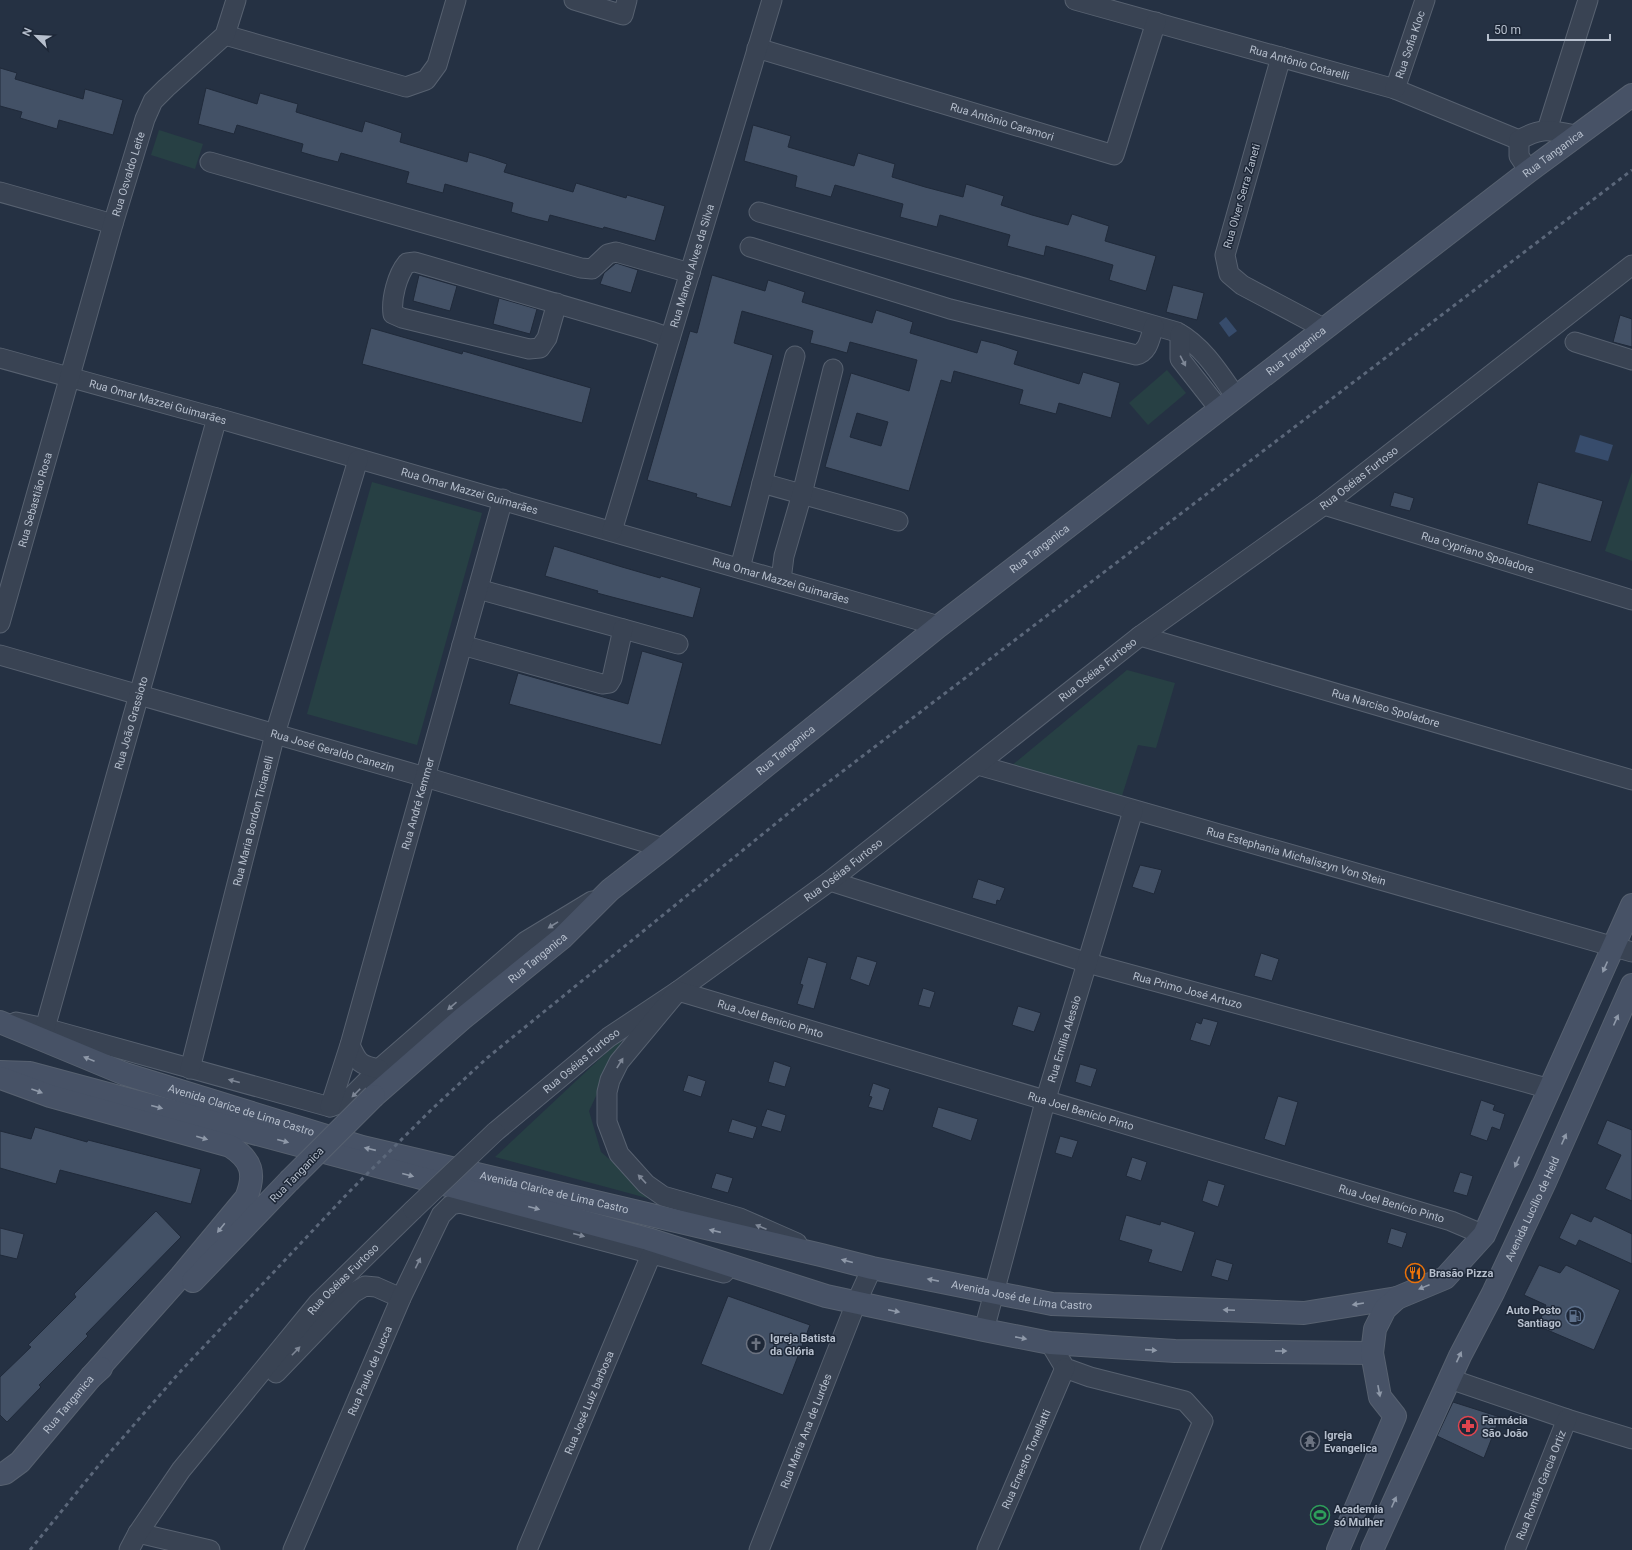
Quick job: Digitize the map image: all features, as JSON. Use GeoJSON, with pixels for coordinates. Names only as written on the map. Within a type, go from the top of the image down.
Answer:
{"type":"FeatureCollection","features":[{"type":"Feature","properties":{"kind":"street"},"geometry":{"type":"LineString","coordinates":[[236,0],[225,35],[406,87],[426,80],[437,65],[456,0]]}},
{"type":"Feature","properties":{"kind":"street"},"geometry":{"type":"LineString","coordinates":[[574,0],[623,15],[627,0]]}},
{"type":"Feature","properties":{"kind":"street","name":"Rua Manoel Alves da Silva"},"geometry":{"type":"LineString","coordinates":[[612,531],[772,0]]}},
{"type":"Feature","properties":{"kind":"street","name":"Rua Antônio Cotarelli"},"geometry":{"type":"LineString","coordinates":[[1076,0],[1113,5],[1156,22],[1395,89],[1519,140]]}},
{"type":"Feature","properties":{"kind":"street","name":"Rua Sofia Kloc"},"geometry":{"type":"LineString","coordinates":[[1395,89],[1425,0]]}},
{"type":"Feature","properties":{"kind":"street"},"geometry":{"type":"LineString","coordinates":[[1547,130],[1588,0]]}},
{"type":"Feature","properties":{"kind":"street","name":"Rua Antônio Caramori"},"geometry":{"type":"LineString","coordinates":[[757,48],[1114,155],[1156,22]]}},
{"type":"Feature","properties":{"kind":"street","name":"Rua Osvaldo Leite"},"geometry":{"type":"LineString","coordinates":[[69,377],[113,224],[145,119],[153,101],[225,35]]}},
{"type":"Feature","properties":{"kind":"street","name":"Rua Olver Serra Zaneti"},"geometry":{"type":"LineString","coordinates":[[1281,57],[1225,255],[1229,274],[1242,285],[1325,329]]}},
{"type":"Feature","properties":{"kind":"street","name":"Rua Tanganica"},"geometry":{"type":"LineString","coordinates":[[0,1474],[6,1473],[20,1462],[91,1377],[203,1272],[374,1096],[462,1019],[562,938],[610,890],[939,626],[1529,171],[1632,95]]}},
{"type":"Feature","properties":{"kind":"street"},"geometry":{"type":"LineString","coordinates":[[1529,171],[1519,156],[1519,140],[1536,131],[1547,130],[1576,135]]}},
{"type":"Feature","properties":{"kind":"street"},"geometry":{"type":"LineString","coordinates":[[210,162],[581,268],[592,269],[608,254],[616,252],[690,273]]}},
{"type":"Feature","properties":{"kind":"street"},"geometry":{"type":"LineString","coordinates":[[0,192],[113,224]]}},
{"type":"Feature","properties":{"kind":"street"},"geometry":{"type":"LineString","coordinates":[[759,212],[1180,334],[1189,339],[1217,370],[1228,404]]}},
{"type":"Feature","properties":{"kind":"street"},"geometry":{"type":"LineString","coordinates":[[750,247],[950,309],[1136,355],[1143,354],[1147,348],[1154,326]]}},
{"type":"Feature","properties":{"kind":"street"},"geometry":{"type":"LineString","coordinates":[[557,303],[547,338],[540,348],[529,349],[402,318],[393,314],[391,305],[402,269],[407,263],[415,262],[557,303],[670,338]]}},
{"type":"Feature","properties":{"kind":"street","name":"Rua Oséias Furtoso"},"geometry":{"type":"LineString","coordinates":[[129,1550],[138,1533],[182,1470],[318,1303],[495,1132],[609,1037],[678,991],[830,881],[1140,636],[1324,505],[1632,265]]}},
{"type":"Feature","properties":{"kind":"street"},"geometry":{"type":"LineString","coordinates":[[1575,342],[1632,360]]}},
{"type":"Feature","properties":{"kind":"street"},"geometry":{"type":"LineString","coordinates":[[740,568],[795,356]]}},
{"type":"Feature","properties":{"kind":"street","name":"Rua Omar Mazzei Guimarães"},"geometry":{"type":"LineString","coordinates":[[0,358],[217,418],[358,460],[503,499],[939,626]]}},
{"type":"Feature","properties":{"kind":"street"},"geometry":{"type":"LineString","coordinates":[[781,580],[784,556],[802,494],[833,369]]}},
{"type":"Feature","properties":{"kind":"street","name":"Rua Sebastião Rosa"},"geometry":{"type":"LineString","coordinates":[[0,623],[69,377]]}},
{"type":"Feature","properties":{"kind":"street","name":"Rua João Grassioto"},"geometry":{"type":"LineString","coordinates":[[44,1028],[217,418]]}},
{"type":"Feature","properties":{"kind":"street","name":"Rua Maria Bordon Ticianelli"},"geometry":{"type":"LineString","coordinates":[[190,1068],[275,734],[358,460]]}},
{"type":"Feature","properties":{"kind":"street"},"geometry":{"type":"LineString","coordinates":[[762,483],[898,522]]}},
{"type":"Feature","properties":{"kind":"street","name":"Rua André Kemmer"},"geometry":{"type":"LineString","coordinates":[[330,1107],[350,1045],[503,499]]}},
{"type":"Feature","properties":{"kind":"street","name":"Rua Cypriano Spoladore"},"geometry":{"type":"LineString","coordinates":[[1324,505],[1632,600]]}},
{"type":"Feature","properties":{"kind":"street"},"geometry":{"type":"LineString","coordinates":[[478,590],[678,644]]}},
{"type":"Feature","properties":{"kind":"street"},"geometry":{"type":"LineString","coordinates":[[462,645],[602,684],[609,683],[612,678],[623,629]]}},
{"type":"Feature","properties":{"kind":"street","name":"Rua Narciso Spoladore"},"geometry":{"type":"LineString","coordinates":[[1140,636],[1632,780]]}},
{"type":"Feature","properties":{"kind":"street","name":"Rua José Geraldo Canezin"},"geometry":{"type":"LineString","coordinates":[[0,655],[425,777],[664,848]]}},
{"type":"Feature","properties":{"kind":"street","name":"Rua Estephania Michaliszyn Von Stein"},"geometry":{"type":"LineString","coordinates":[[978,765],[1623,949]]}},
{"type":"Feature","properties":{"kind":"street","name":"Rua Emília Alessio"},"geometry":{"type":"LineString","coordinates":[[984,1330],[1045,1102],[1133,810]]}},
{"type":"Feature","properties":{"kind":"street","name":"Rua Primo José Artuzo"},"geometry":{"type":"LineString","coordinates":[[830,881],[1088,963],[1550,1089]]}},
{"type":"Feature","properties":{"kind":"street"},"geometry":{"type":"LineString","coordinates":[[0,1020],[44,1028],[330,1107],[346,1102],[379,1069],[526,942],[610,890]]}},
{"type":"Feature","properties":{"kind":"street"},"geometry":{"type":"LineString","coordinates":[[1426,1430],[1395,1416],[1380,1397],[1372,1353],[1375,1329],[1385,1309],[1397,1298],[1446,1278],[1484,1235],[1550,1089],[1623,949],[1632,905]]}},
{"type":"Feature","properties":{"kind":"street","name":"Avenida Lucílio de Held"},"geometry":{"type":"LineString","coordinates":[[1372,1550],[1450,1378],[1493,1293],[1512,1248],[1545,1182],[1632,984]]}},
{"type":"Feature","properties":{"kind":"street"},"geometry":{"type":"LineString","coordinates":[[678,991],[619,1062],[610,1080],[607,1092],[607,1122],[619,1154],[646,1184],[663,1196],[740,1218],[822,1255]]}},
{"type":"Feature","properties":{"kind":"street","name":"Rua Joel Benício Pinto"},"geometry":{"type":"LineString","coordinates":[[678,991],[1045,1102],[1451,1221],[1484,1235]]}},
{"type":"Feature","properties":{"kind":"street","name":"Avenida Clarice de Lima Castro"},"geometry":{"type":"LineString","coordinates":[[0,1020],[125,1074],[362,1148],[653,1217]]}},
{"type":"Feature","properties":{"kind":"street"},"geometry":{"type":"LineString","coordinates":[[350,1045],[357,1060],[366,1066],[379,1069]]}},
{"type":"Feature","properties":{"kind":"street","name":"Avenida Clarice de Lima Castro"},"geometry":{"type":"LineString","coordinates":[[0,1072],[38,1074],[650,1247]]}},
{"type":"Feature","properties":{"kind":"street"},"geometry":{"type":"LineString","coordinates":[[0,1078],[50,1096],[230,1146],[241,1153],[251,1169],[252,1183],[246,1198],[181,1276],[91,1377]]}},
{"type":"Feature","properties":{"kind":"street","name":"Rua Paulo de Lucca"},"geometry":{"type":"LineString","coordinates":[[293,1550],[401,1298],[441,1215],[451,1205],[460,1203],[650,1247]]}},
{"type":"Feature","properties":{"kind":"street","name":"Avenida José de Lima Castro"},"geometry":{"type":"LineString","coordinates":[[653,1217],[822,1255],[872,1268],[1052,1304],[1304,1313],[1397,1298]]}},
{"type":"Feature","properties":{"kind":"street"},"geometry":{"type":"LineString","coordinates":[[1484,1235],[1512,1248]]}},
{"type":"Feature","properties":{"kind":"street"},"geometry":{"type":"LineString","coordinates":[[650,1247],[826,1296],[1050,1343],[1175,1351],[1372,1353]]}},
{"type":"Feature","properties":{"kind":"street","name":"Rua José Luíz barbosa"},"geometry":{"type":"LineString","coordinates":[[527,1550],[650,1247]]}},
{"type":"Feature","properties":{"kind":"street","name":"Rua Maria Ana de Lurdes"},"geometry":{"type":"LineString","coordinates":[[758,1550],[856,1303],[872,1268]]}},
{"type":"Feature","properties":{"kind":"street"},"geometry":{"type":"LineString","coordinates":[[182,1470],[353,1293],[365,1286],[376,1287],[401,1298]]}},
{"type":"Feature","properties":{"kind":"street"},"geometry":{"type":"LineString","coordinates":[[1050,1343],[1065,1368],[1090,1377],[1185,1401],[1203,1421],[1150,1550]]}},
{"type":"Feature","properties":{"kind":"street","name":"Rua Ernesto Tonellatti"},"geometry":{"type":"LineString","coordinates":[[986,1550],[1065,1368]]}},
{"type":"Feature","properties":{"kind":"street"},"geometry":{"type":"LineString","coordinates":[[1450,1378],[1567,1419],[1632,1439]]}},
{"type":"Feature","properties":{"kind":"street"},"geometry":{"type":"LineString","coordinates":[[1338,1550],[1395,1416]]}},
{"type":"Feature","properties":{"kind":"street","name":"Rua Romão Garcia Ortiz"},"geometry":{"type":"LineString","coordinates":[[1514,1550],[1567,1419]]}},
{"type":"Feature","properties":{"kind":"street"},"geometry":{"type":"LineString","coordinates":[[138,1533],[210,1550]]}},
{"type":"Feature","properties":{"kind":"green space"},"geometry":{"type":"Polygon","coordinates":[[[159,130],[203,144],[195,169],[151,155],[159,130]]]}},
{"type":"Feature","properties":{"kind":"green space"},"geometry":{"type":"Polygon","coordinates":[[[1167,370],[1186,393],[1148,425],[1129,403],[1167,370]]]}},
{"type":"Feature","properties":{"kind":"green space"},"geometry":{"type":"Polygon","coordinates":[[[1632,472],[1632,561],[1605,551],[1632,472]]]}},
{"type":"Feature","properties":{"kind":"green space"},"geometry":{"type":"Polygon","coordinates":[[[372,482],[482,513],[417,745],[307,714],[372,482]]]}},
{"type":"Feature","properties":{"kind":"green space"},"geometry":{"type":"Polygon","coordinates":[[[1127,670],[1175,683],[1156,748],[1138,745],[1121,799],[1010,767],[1127,670]]]}},
{"type":"Feature","properties":{"kind":"green space"},"geometry":{"type":"Polygon","coordinates":[[[624,1036],[589,1111],[601,1152],[658,1201],[495,1157],[624,1036]]]}},
{"type":"Feature","properties":{"kind":"water"},"geometry":{"type":"Polygon","coordinates":[[[1226,317],[1237,331],[1229,337],[1219,323],[1226,317]]]}},
{"type":"Feature","properties":{"kind":"water"},"geometry":{"type":"Polygon","coordinates":[[[1580,435],[1613,445],[1608,461],[1575,452],[1580,435]]]}},
{"type":"Feature","properties":{"kind":"building"},"geometry":{"type":"Polygon","coordinates":[[[0,68],[17,73],[15,79],[83,99],[85,89],[123,100],[113,135],[59,120],[57,129],[20,118],[22,112],[0,106],[0,68]]]}},
{"type":"Feature","properties":{"kind":"building"},"geometry":{"type":"Polygon","coordinates":[[[206,88],[257,104],[260,93],[298,104],[296,112],[362,132],[365,121],[402,133],[400,142],[467,162],[469,152],[507,164],[504,172],[573,192],[576,183],[626,198],[627,195],[665,206],[655,241],[604,227],[603,229],[550,215],[548,222],[528,217],[511,212],[513,203],[445,184],[443,193],[406,183],[409,172],[341,153],[338,162],[318,157],[301,152],[303,144],[237,125],[234,134],[198,124],[206,88]]]}},
{"type":"Feature","properties":{"kind":"building"},"geometry":{"type":"Polygon","coordinates":[[[753,125],[791,136],[788,147],[854,166],[858,153],[895,164],[892,177],[925,187],[963,197],[966,184],[1004,196],[1001,205],[1032,215],[1068,225],[1072,214],[1109,226],[1105,241],[1156,256],[1146,291],[1109,280],[1113,265],[1086,257],[1046,246],[1044,256],[1007,246],[1010,235],[940,215],[937,227],[900,217],[903,204],[835,185],[831,197],[795,187],[797,176],[744,161],[753,125]]]}},
{"type":"Feature","properties":{"kind":"building"},"geometry":{"type":"Polygon","coordinates":[[[616,263],[638,270],[631,293],[600,284],[604,273],[616,263]]]}},
{"type":"Feature","properties":{"kind":"building"},"geometry":{"type":"Polygon","coordinates":[[[419,275],[457,286],[450,311],[413,301],[419,275]]]}},
{"type":"Feature","properties":{"kind":"building"},"geometry":{"type":"Polygon","coordinates":[[[712,275],[765,291],[768,280],[805,292],[802,302],[872,323],[876,310],[913,322],[910,333],[977,353],[981,340],[1018,351],[1014,364],[1079,384],[1083,372],[1120,383],[1111,418],[1059,403],[1056,414],[1019,404],[1023,390],[954,371],[951,383],[941,380],[909,491],[825,467],[851,373],[909,391],[917,360],[850,342],[847,353],[810,343],[813,331],[742,311],[734,343],[773,355],[731,507],[696,497],[697,494],[647,480],[690,331],[697,333],[712,275]],[[857,413],[850,437],[881,446],[888,422],[857,413]]]}},
{"type":"Feature","properties":{"kind":"building"},"geometry":{"type":"Polygon","coordinates":[[[1173,285],[1204,293],[1197,320],[1166,312],[1173,285]]]}},
{"type":"Feature","properties":{"kind":"building"},"geometry":{"type":"Polygon","coordinates":[[[499,298],[537,309],[530,334],[493,324],[499,298]]]}},
{"type":"Feature","properties":{"kind":"building"},"geometry":{"type":"Polygon","coordinates":[[[1620,315],[1632,319],[1632,347],[1613,342],[1620,315]]]}},
{"type":"Feature","properties":{"kind":"building"},"geometry":{"type":"Polygon","coordinates":[[[371,328],[462,354],[463,351],[591,388],[582,423],[362,364],[371,328]]]}},
{"type":"Feature","properties":{"kind":"building"},"geometry":{"type":"Polygon","coordinates":[[[1538,482],[1603,501],[1591,542],[1527,524],[1538,482]]]}},
{"type":"Feature","properties":{"kind":"building"},"geometry":{"type":"Polygon","coordinates":[[[1394,492],[1414,498],[1410,511],[1390,506],[1394,492]]]}},
{"type":"Feature","properties":{"kind":"building"},"geometry":{"type":"Polygon","coordinates":[[[554,546],[660,578],[661,576],[701,588],[693,618],[597,593],[598,591],[545,576],[554,546]]]}},
{"type":"Feature","properties":{"kind":"building"},"geometry":{"type":"Polygon","coordinates":[[[642,651],[683,663],[661,745],[509,704],[518,673],[628,704],[642,651]]]}},
{"type":"Feature","properties":{"kind":"building"},"geometry":{"type":"Polygon","coordinates":[[[1140,865],[1162,870],[1154,894],[1132,887],[1140,865]]]}},
{"type":"Feature","properties":{"kind":"building"},"geometry":{"type":"Polygon","coordinates":[[[978,879],[1005,888],[1000,901],[997,900],[996,905],[972,898],[978,879]]]}},
{"type":"Feature","properties":{"kind":"building"},"geometry":{"type":"Polygon","coordinates":[[[1261,953],[1279,959],[1272,981],[1254,976],[1261,953]]]}},
{"type":"Feature","properties":{"kind":"building"},"geometry":{"type":"Polygon","coordinates":[[[857,956],[877,962],[869,986],[850,979],[857,956]]]}},
{"type":"Feature","properties":{"kind":"building"},"geometry":{"type":"Polygon","coordinates":[[[808,957],[827,963],[814,1009],[797,1004],[803,985],[800,984],[808,957]]]}},
{"type":"Feature","properties":{"kind":"building"},"geometry":{"type":"Polygon","coordinates":[[[923,988],[935,992],[930,1008],[918,1005],[923,988]]]}},
{"type":"Feature","properties":{"kind":"building"},"geometry":{"type":"Polygon","coordinates":[[[1018,1006],[1041,1013],[1034,1032],[1012,1025],[1018,1006]]]}},
{"type":"Feature","properties":{"kind":"building"},"geometry":{"type":"Polygon","coordinates":[[[1203,1018],[1218,1022],[1210,1046],[1190,1040],[1196,1022],[1201,1024],[1203,1018]]]}},
{"type":"Feature","properties":{"kind":"building"},"geometry":{"type":"Polygon","coordinates":[[[774,1061],[791,1067],[785,1087],[768,1082],[774,1061]]]}},
{"type":"Feature","properties":{"kind":"building"},"geometry":{"type":"Polygon","coordinates":[[[1080,1064],[1097,1069],[1091,1087],[1075,1082],[1080,1064]]]}},
{"type":"Feature","properties":{"kind":"building"},"geometry":{"type":"Polygon","coordinates":[[[688,1075],[706,1081],[701,1097],[683,1091],[688,1075]]]}},
{"type":"Feature","properties":{"kind":"building"},"geometry":{"type":"Polygon","coordinates":[[[873,1083],[890,1089],[883,1111],[868,1107],[872,1097],[869,1096],[873,1083]]]}},
{"type":"Feature","properties":{"kind":"building"},"geometry":{"type":"Polygon","coordinates":[[[1278,1096],[1298,1102],[1285,1146],[1264,1139],[1278,1096]]]}},
{"type":"Feature","properties":{"kind":"building"},"geometry":{"type":"Polygon","coordinates":[[[1481,1100],[1495,1105],[1493,1110],[1505,1114],[1500,1130],[1492,1127],[1487,1141],[1470,1135],[1481,1100]]]}},
{"type":"Feature","properties":{"kind":"building"},"geometry":{"type":"Polygon","coordinates":[[[938,1107],[978,1119],[971,1141],[932,1127],[938,1107]]]}},
{"type":"Feature","properties":{"kind":"building"},"geometry":{"type":"Polygon","coordinates":[[[767,1109],[786,1115],[781,1132],[761,1126],[767,1109]]]}},
{"type":"Feature","properties":{"kind":"building"},"geometry":{"type":"Polygon","coordinates":[[[732,1119],[757,1127],[753,1139],[728,1132],[732,1119]]]}},
{"type":"Feature","properties":{"kind":"building"},"geometry":{"type":"Polygon","coordinates":[[[1607,1120],[1632,1130],[1632,1201],[1605,1189],[1621,1155],[1597,1144],[1607,1120]]]}},
{"type":"Feature","properties":{"kind":"building"},"geometry":{"type":"Polygon","coordinates":[[[35,1127],[87,1142],[88,1140],[201,1169],[191,1204],[60,1170],[56,1184],[0,1168],[0,1131],[31,1139],[35,1127]]]}},
{"type":"Feature","properties":{"kind":"building"},"geometry":{"type":"Polygon","coordinates":[[[1060,1136],[1078,1141],[1072,1158],[1055,1153],[1060,1136]]]}},
{"type":"Feature","properties":{"kind":"building"},"geometry":{"type":"Polygon","coordinates":[[[1132,1157],[1147,1162],[1141,1181],[1126,1176],[1132,1157]]]}},
{"type":"Feature","properties":{"kind":"building"},"geometry":{"type":"Polygon","coordinates":[[[1460,1172],[1473,1176],[1467,1196],[1453,1192],[1460,1172]]]}},
{"type":"Feature","properties":{"kind":"building"},"geometry":{"type":"Polygon","coordinates":[[[716,1173],[733,1178],[728,1193],[711,1188],[716,1173]]]}},
{"type":"Feature","properties":{"kind":"building"},"geometry":{"type":"Polygon","coordinates":[[[1208,1180],[1225,1185],[1218,1207],[1202,1201],[1208,1180]]]}},
{"type":"Feature","properties":{"kind":"building"},"geometry":{"type":"Polygon","coordinates":[[[156,1211],[181,1237],[86,1334],[88,1336],[39,1385],[41,1387],[7,1422],[0,1415],[0,1377],[31,1347],[28,1345],[76,1297],[74,1294],[156,1211]]]}},
{"type":"Feature","properties":{"kind":"building"},"geometry":{"type":"Polygon","coordinates":[[[1571,1213],[1591,1222],[1594,1216],[1632,1234],[1632,1264],[1579,1240],[1576,1246],[1559,1238],[1571,1213]]]}},
{"type":"Feature","properties":{"kind":"building"},"geometry":{"type":"Polygon","coordinates":[[[1126,1215],[1160,1225],[1161,1221],[1195,1232],[1182,1272],[1148,1262],[1152,1250],[1119,1240],[1126,1215]]]}},
{"type":"Feature","properties":{"kind":"building"},"geometry":{"type":"Polygon","coordinates":[[[0,1228],[24,1234],[17,1259],[0,1255],[0,1228]]]}},
{"type":"Feature","properties":{"kind":"building"},"geometry":{"type":"Polygon","coordinates":[[[1391,1228],[1407,1233],[1402,1248],[1387,1243],[1391,1228]]]}},
{"type":"Feature","properties":{"kind":"building"},"geometry":{"type":"Polygon","coordinates":[[[1216,1259],[1233,1264],[1228,1281],[1211,1276],[1216,1259]]]}},
{"type":"Feature","properties":{"kind":"building","name":"Auto Posto Santiago"},"geometry":{"type":"Polygon","coordinates":[[[1539,1265],[1560,1273],[1566,1265],[1620,1290],[1594,1350],[1538,1326],[1546,1305],[1524,1295],[1539,1265]]]}},
{"type":"Feature","properties":{"kind":"building","name":"Igreja Batista da Glória"},"geometry":{"type":"Polygon","coordinates":[[[728,1296],[810,1325],[783,1395],[701,1364],[728,1296]]]}},
{"type":"Feature","properties":{"kind":"building","name":"Farmácia São João"},"geometry":{"type":"Polygon","coordinates":[[[1453,1402],[1500,1417],[1484,1458],[1437,1436],[1453,1402]]]}},
{"type":"Feature","properties":{"kind":"railway"},"geometry":{"type":"LineString","coordinates":[[30,1550],[99,1465],[179,1373],[348,1193],[432,1109],[487,1058],[801,803],[1632,170]]}},
{"type":"Feature","properties":{"kind":"place","name":"Brasão Pizza"},"geometry":{"type":"Point","coordinates":[1415,1273]}},
{"type":"Feature","properties":{"kind":"place","name":"Auto Posto Santiago"},"geometry":{"type":"Point","coordinates":[1575,1316]}},
{"type":"Feature","properties":{"kind":"place","name":"Igreja Batista da Glória"},"geometry":{"type":"Point","coordinates":[756,1344]}},
{"type":"Feature","properties":{"kind":"place","name":"Farmácia São João"},"geometry":{"type":"Point","coordinates":[1468,1426]}},
{"type":"Feature","properties":{"kind":"place","name":"Igreja Evangelica"},"geometry":{"type":"Point","coordinates":[1310,1441]}},
{"type":"Feature","properties":{"kind":"place","name":"Academia só Mulher"},"geometry":{"type":"Point","coordinates":[1320,1515]}}]}
